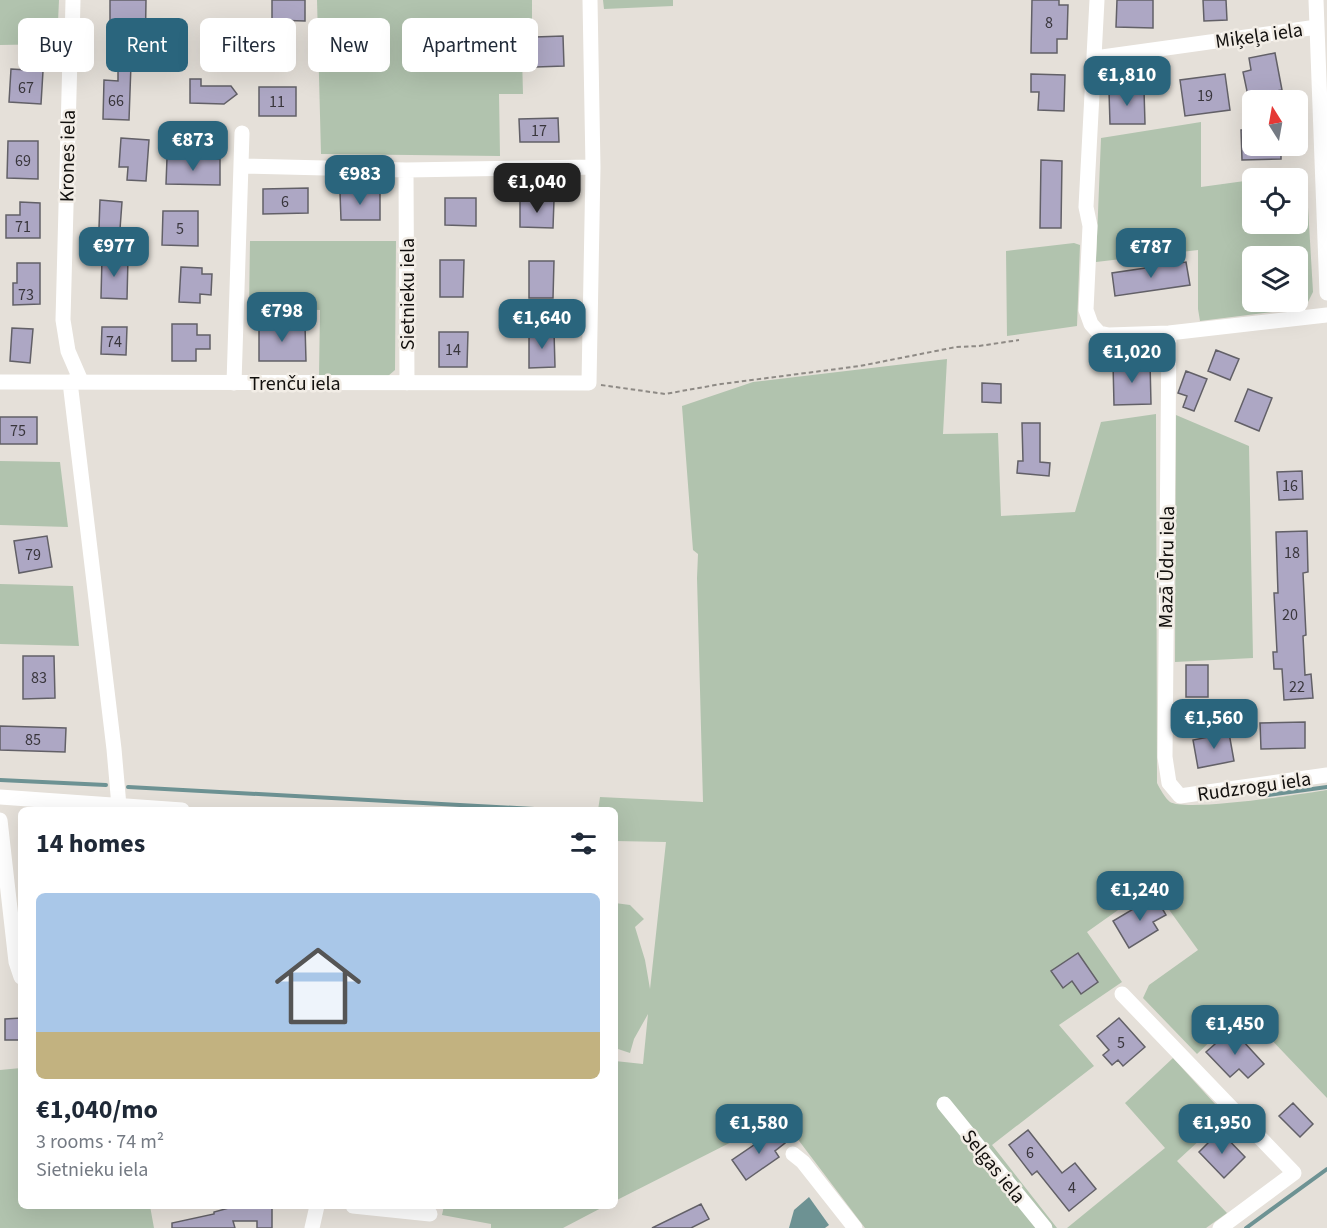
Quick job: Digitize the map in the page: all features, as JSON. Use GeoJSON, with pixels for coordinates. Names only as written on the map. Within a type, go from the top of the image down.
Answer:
{"type":"FeatureCollection","features":[{"type":"Feature","properties":{"kind":"street","name":"Krones iela"},"geometry":{"type":"LineString","coordinates":[[73,0],[63,320],[76,382],[119,806]]}},
{"type":"Feature","properties":{"kind":"street"},"geometry":{"type":"LineString","coordinates":[[589,383],[593,166],[590,0]]}},
{"type":"Feature","properties":{"kind":"street"},"geometry":{"type":"LineString","coordinates":[[1097,0],[1086,207],[1089,226],[1086,310],[1091,324],[1100,333],[1169,333],[1327,315]]}},
{"type":"Feature","properties":{"kind":"street"},"geometry":{"type":"LineString","coordinates":[[1316,0],[1327,292]]}},
{"type":"Feature","properties":{"kind":"street","name":"Miķeļa iela"},"geometry":{"type":"LineString","coordinates":[[1095,58],[1317,27]]}},
{"type":"Feature","properties":{"kind":"street"},"geometry":{"type":"LineString","coordinates":[[234,383],[242,133]]}},
{"type":"Feature","properties":{"kind":"street"},"geometry":{"type":"LineString","coordinates":[[241,166],[406,170],[593,166]]}},
{"type":"Feature","properties":{"kind":"street","name":"Sietnieku iela"},"geometry":{"type":"LineString","coordinates":[[406,170],[408,383]]}},
{"type":"Feature","properties":{"kind":"street","name":"Mazā Ūdru iela"},"geometry":{"type":"LineString","coordinates":[[1169,333],[1164,757],[1169,783],[1180,796]]}},
{"type":"Feature","properties":{"kind":"street","name":"Trenču iela"},"geometry":{"type":"LineString","coordinates":[[0,382],[589,383]]}},
{"type":"Feature","properties":{"kind":"street","name":"Rudzrogu iela"},"geometry":{"type":"LineString","coordinates":[[1180,796],[1327,775]]}},
{"type":"Feature","properties":{"kind":"street"},"geometry":{"type":"LineString","coordinates":[[0,797],[135,807]]}},
{"type":"Feature","properties":{"kind":"street"},"geometry":{"type":"LineString","coordinates":[[0,820],[18,968]]}},
{"type":"Feature","properties":{"kind":"street"},"geometry":{"type":"LineString","coordinates":[[1122,994],[1294,1173],[1220,1228]]}},
{"type":"Feature","properties":{"kind":"street","name":"Selgas iela"},"geometry":{"type":"LineString","coordinates":[[944,1104],[1045,1228]]}},
{"type":"Feature","properties":{"kind":"street"},"geometry":{"type":"LineString","coordinates":[[793,1154],[803,1162],[855,1228]]}},
{"type":"Feature","properties":{"kind":"street"},"geometry":{"type":"LineString","coordinates":[[312,1228],[316,1209]]}},
{"type":"Feature","properties":{"kind":"street"},"geometry":{"type":"LineString","coordinates":[[382,1209],[430,1214]]}},
{"type":"Feature","properties":{"kind":"path"},"geometry":{"type":"LineString","coordinates":[[589,383],[665,394],[721,384],[860,366],[956,347],[1020,340]]}},
{"type":"Feature","properties":{"kind":"green space"},"geometry":{"type":"Polygon","coordinates":[[[0,0],[59,0],[58,18],[18,18],[18,45],[0,45],[0,0]]]}},
{"type":"Feature","properties":{"kind":"green space"},"geometry":{"type":"Polygon","coordinates":[[[317,0],[532,0],[532,18],[402,18],[402,72],[522,72],[523,94],[499,94],[500,156],[321,154],[319,72],[390,72],[390,18],[317,18],[317,0]]]}},
{"type":"Feature","properties":{"kind":"green space"},"geometry":{"type":"Polygon","coordinates":[[[603,0],[673,0],[673,6],[604,9],[603,0]]]}},
{"type":"Feature","properties":{"kind":"green space"},"geometry":{"type":"Polygon","coordinates":[[[1201,122],[1201,187],[1242,181],[1242,234],[1308,234],[1308,207],[1313,292],[1308,302],[1308,246],[1242,246],[1242,312],[1273,312],[1200,321],[1198,250],[1096,262],[1101,138],[1201,122]]]}},
{"type":"Feature","properties":{"kind":"green space"},"geometry":{"type":"Polygon","coordinates":[[[250,241],[396,241],[395,370],[388,376],[319,376],[320,310],[249,308],[250,241]]]}},
{"type":"Feature","properties":{"kind":"green space"},"geometry":{"type":"Polygon","coordinates":[[[1074,243],[1080,245],[1077,326],[1007,336],[1006,251],[1074,243]]]}},
{"type":"Feature","properties":{"kind":"green space"},"geometry":{"type":"Polygon","coordinates":[[[947,359],[943,434],[998,433],[1001,516],[1075,512],[1101,422],[1156,414],[1157,783],[1170,802],[1181,805],[1220,804],[1327,790],[1327,1098],[1243,1010],[1197,1054],[1143,998],[1149,985],[1198,950],[1152,886],[1087,932],[1122,982],[1059,1025],[1094,1066],[992,1145],[1057,1228],[865,1228],[781,1117],[618,1199],[618,1061],[643,1064],[648,1014],[634,1039],[630,1053],[618,1049],[618,903],[630,905],[644,919],[635,927],[645,960],[650,989],[666,842],[618,841],[618,807],[598,807],[600,797],[703,802],[698,554],[693,550],[682,406],[753,382],[947,359]]]}},
{"type":"Feature","properties":{"kind":"green space"},"geometry":{"type":"Polygon","coordinates":[[[1176,415],[1249,446],[1253,658],[1175,662],[1176,415]]]}},
{"type":"Feature","properties":{"kind":"green space"},"geometry":{"type":"Polygon","coordinates":[[[0,461],[60,462],[68,527],[0,525],[0,461]]]}},
{"type":"Feature","properties":{"kind":"green space"},"geometry":{"type":"Polygon","coordinates":[[[0,584],[73,586],[79,646],[0,644],[0,584]]]}},
{"type":"Feature","properties":{"kind":"green space"},"geometry":{"type":"Polygon","coordinates":[[[1173,1058],[1226,1116],[1177,1161],[1227,1213],[1206,1228],[1067,1228],[1165,1148],[1125,1103],[1173,1058]]]}},
{"type":"Feature","properties":{"kind":"green space"},"geometry":{"type":"Polygon","coordinates":[[[18,1068],[18,1209],[151,1209],[154,1228],[0,1228],[0,1070],[18,1068]]]}},
{"type":"Feature","properties":{"kind":"green space"},"geometry":{"type":"Polygon","coordinates":[[[443,1209],[599,1209],[563,1228],[491,1228],[491,1224],[442,1215],[443,1209]]]}},
{"type":"Feature","properties":{"kind":"water"},"geometry":{"type":"Polygon","coordinates":[[[809,1197],[829,1225],[825,1228],[789,1228],[794,1210],[809,1197]]]}},
{"type":"Feature","properties":{"kind":"building"},"geometry":{"type":"Polygon","coordinates":[[[110,0],[146,0],[146,18],[110,18],[110,0]]]}},
{"type":"Feature","properties":{"kind":"building"},"geometry":{"type":"Polygon","coordinates":[[[272,0],[305,0],[305,21],[296,21],[296,18],[272,18],[272,0]]]}},
{"type":"Feature","properties":{"kind":"building"},"geometry":{"type":"Polygon","coordinates":[[[1032,0],[1059,0],[1059,5],[1068,5],[1067,39],[1057,39],[1057,53],[1031,53],[1032,0]]]}},
{"type":"Feature","properties":{"kind":"building"},"geometry":{"type":"Polygon","coordinates":[[[1117,0],[1153,0],[1153,28],[1116,27],[1117,0]]]}},
{"type":"Feature","properties":{"kind":"building"},"geometry":{"type":"Polygon","coordinates":[[[1203,0],[1226,0],[1227,20],[1204,21],[1203,0]]]}},
{"type":"Feature","properties":{"kind":"building"},"geometry":{"type":"Polygon","coordinates":[[[563,36],[564,66],[538,67],[538,37],[563,36]]]}},
{"type":"Feature","properties":{"kind":"building"},"geometry":{"type":"Polygon","coordinates":[[[1275,53],[1282,90],[1247,90],[1243,72],[1251,70],[1249,58],[1275,53]]]}},
{"type":"Feature","properties":{"kind":"building"},"geometry":{"type":"Polygon","coordinates":[[[11,69],[18,69],[18,72],[43,72],[41,104],[9,102],[11,69]]]}},
{"type":"Feature","properties":{"kind":"building"},"geometry":{"type":"Polygon","coordinates":[[[118,72],[131,72],[129,120],[103,119],[104,80],[118,81],[118,72]]]}},
{"type":"Feature","properties":{"kind":"building"},"geometry":{"type":"Polygon","coordinates":[[[1031,74],[1065,75],[1064,111],[1038,110],[1039,92],[1031,92],[1031,74]]]}},
{"type":"Feature","properties":{"kind":"building"},"geometry":{"type":"Polygon","coordinates":[[[1225,74],[1230,110],[1185,116],[1180,80],[1225,74]]]}},
{"type":"Feature","properties":{"kind":"building"},"geometry":{"type":"Polygon","coordinates":[[[190,79],[201,79],[201,86],[231,86],[237,94],[224,104],[190,103],[190,79]]]}},
{"type":"Feature","properties":{"kind":"building"},"geometry":{"type":"Polygon","coordinates":[[[259,87],[296,87],[296,116],[259,116],[259,87]]]}},
{"type":"Feature","properties":{"kind":"building"},"geometry":{"type":"Polygon","coordinates":[[[1144,90],[1145,124],[1110,124],[1109,91],[1144,90]]]}},
{"type":"Feature","properties":{"kind":"building"},"geometry":{"type":"Polygon","coordinates":[[[558,118],[559,142],[520,142],[519,119],[558,118]]]}},
{"type":"Feature","properties":{"kind":"building"},"geometry":{"type":"Polygon","coordinates":[[[1241,130],[1242,156],[1281,156],[1281,159],[1242,160],[1241,130]]]}},
{"type":"Feature","properties":{"kind":"building"},"geometry":{"type":"Polygon","coordinates":[[[121,138],[149,140],[146,181],[127,180],[128,167],[119,167],[121,138]]]}},
{"type":"Feature","properties":{"kind":"building"},"geometry":{"type":"Polygon","coordinates":[[[8,141],[38,141],[38,179],[7,178],[8,141]]]}},
{"type":"Feature","properties":{"kind":"building"},"geometry":{"type":"Polygon","coordinates":[[[167,158],[220,159],[220,185],[166,184],[167,158]]]}},
{"type":"Feature","properties":{"kind":"building"},"geometry":{"type":"Polygon","coordinates":[[[1041,160],[1062,161],[1061,228],[1040,228],[1041,160]]]}},
{"type":"Feature","properties":{"kind":"building"},"geometry":{"type":"Polygon","coordinates":[[[308,188],[308,213],[263,214],[263,189],[308,188]]]}},
{"type":"Feature","properties":{"kind":"building"},"geometry":{"type":"Polygon","coordinates":[[[380,191],[380,220],[341,220],[340,192],[380,191]]]}},
{"type":"Feature","properties":{"kind":"building"},"geometry":{"type":"Polygon","coordinates":[[[445,198],[476,198],[476,226],[445,225],[445,198]]]}},
{"type":"Feature","properties":{"kind":"building"},"geometry":{"type":"Polygon","coordinates":[[[100,200],[122,202],[120,229],[99,228],[100,200]]]}},
{"type":"Feature","properties":{"kind":"building"},"geometry":{"type":"Polygon","coordinates":[[[520,200],[554,200],[553,228],[520,227],[520,200]]]}},
{"type":"Feature","properties":{"kind":"building"},"geometry":{"type":"Polygon","coordinates":[[[20,202],[40,203],[40,238],[6,238],[6,215],[20,215],[20,202]]]}},
{"type":"Feature","properties":{"kind":"building"},"geometry":{"type":"Polygon","coordinates":[[[163,211],[198,211],[198,246],[162,245],[163,211]]]}},
{"type":"Feature","properties":{"kind":"building"},"geometry":{"type":"Polygon","coordinates":[[[102,257],[128,258],[127,299],[101,298],[102,257]]]}},
{"type":"Feature","properties":{"kind":"building"},"geometry":{"type":"Polygon","coordinates":[[[440,260],[464,260],[463,297],[440,297],[440,260]]]}},
{"type":"Feature","properties":{"kind":"building"},"geometry":{"type":"Polygon","coordinates":[[[529,261],[554,261],[553,298],[529,298],[529,261]]]}},
{"type":"Feature","properties":{"kind":"building"},"geometry":{"type":"Polygon","coordinates":[[[1186,262],[1190,285],[1115,296],[1112,273],[1186,262]]]}},
{"type":"Feature","properties":{"kind":"building"},"geometry":{"type":"Polygon","coordinates":[[[17,263],[40,263],[40,304],[13,305],[13,283],[17,283],[17,263]]]}},
{"type":"Feature","properties":{"kind":"building"},"geometry":{"type":"Polygon","coordinates":[[[181,267],[202,268],[202,274],[212,274],[211,295],[200,294],[200,303],[179,302],[181,267]]]}},
{"type":"Feature","properties":{"kind":"building"},"geometry":{"type":"Polygon","coordinates":[[[172,324],[197,324],[197,335],[210,335],[210,349],[196,349],[196,361],[172,361],[172,324]]]}},
{"type":"Feature","properties":{"kind":"building"},"geometry":{"type":"Polygon","coordinates":[[[259,325],[305,325],[306,361],[259,361],[259,325]]]}},
{"type":"Feature","properties":{"kind":"building"},"geometry":{"type":"Polygon","coordinates":[[[102,327],[127,327],[126,355],[101,354],[102,327]]]}},
{"type":"Feature","properties":{"kind":"building"},"geometry":{"type":"Polygon","coordinates":[[[12,328],[33,329],[30,363],[10,361],[12,328]]]}},
{"type":"Feature","properties":{"kind":"building"},"geometry":{"type":"Polygon","coordinates":[[[554,331],[555,367],[529,368],[529,332],[554,331]]]}},
{"type":"Feature","properties":{"kind":"building"},"geometry":{"type":"Polygon","coordinates":[[[439,332],[468,332],[467,367],[439,367],[439,332]]]}},
{"type":"Feature","properties":{"kind":"building"},"geometry":{"type":"Polygon","coordinates":[[[1216,350],[1239,359],[1230,380],[1208,371],[1216,350]]]}},
{"type":"Feature","properties":{"kind":"building"},"geometry":{"type":"Polygon","coordinates":[[[1150,362],[1151,404],[1114,405],[1113,363],[1150,362]]]}},
{"type":"Feature","properties":{"kind":"building"},"geometry":{"type":"Polygon","coordinates":[[[1186,371],[1207,379],[1194,411],[1183,407],[1187,396],[1178,393],[1186,371]]]}},
{"type":"Feature","properties":{"kind":"building"},"geometry":{"type":"Polygon","coordinates":[[[982,383],[1001,384],[1001,403],[982,402],[982,383]]]}},
{"type":"Feature","properties":{"kind":"building"},"geometry":{"type":"Polygon","coordinates":[[[1248,389],[1272,398],[1259,431],[1235,421],[1248,389]]]}},
{"type":"Feature","properties":{"kind":"building"},"geometry":{"type":"Polygon","coordinates":[[[0,417],[37,417],[37,444],[0,444],[0,417]]]}},
{"type":"Feature","properties":{"kind":"building"},"geometry":{"type":"Polygon","coordinates":[[[1022,423],[1040,423],[1040,462],[1050,463],[1049,476],[1017,473],[1018,461],[1023,461],[1022,423]]]}},
{"type":"Feature","properties":{"kind":"building"},"geometry":{"type":"Polygon","coordinates":[[[1302,471],[1303,499],[1279,500],[1277,472],[1302,471]]]}},
{"type":"Feature","properties":{"kind":"building"},"geometry":{"type":"Polygon","coordinates":[[[1307,531],[1308,572],[1303,573],[1306,635],[1303,636],[1305,675],[1311,674],[1313,698],[1284,700],[1282,669],[1274,669],[1273,652],[1277,652],[1274,593],[1278,593],[1276,532],[1307,531]]]}},
{"type":"Feature","properties":{"kind":"building"},"geometry":{"type":"Polygon","coordinates":[[[47,536],[52,567],[19,573],[14,541],[47,536]]]}},
{"type":"Feature","properties":{"kind":"building"},"geometry":{"type":"Polygon","coordinates":[[[23,656],[54,656],[55,698],[23,699],[23,656]]]}},
{"type":"Feature","properties":{"kind":"building"},"geometry":{"type":"Polygon","coordinates":[[[1186,665],[1208,665],[1208,697],[1186,697],[1186,665]]]}},
{"type":"Feature","properties":{"kind":"building"},"geometry":{"type":"Polygon","coordinates":[[[1305,722],[1305,748],[1261,749],[1260,723],[1305,722]]]}},
{"type":"Feature","properties":{"kind":"building"},"geometry":{"type":"Polygon","coordinates":[[[0,726],[66,728],[65,752],[0,750],[0,726]]]}},
{"type":"Feature","properties":{"kind":"building"},"geometry":{"type":"Polygon","coordinates":[[[1229,733],[1234,761],[1198,768],[1193,740],[1229,733]]]}},
{"type":"Feature","properties":{"kind":"building"},"geometry":{"type":"Polygon","coordinates":[[[1155,896],[1166,915],[1153,922],[1158,930],[1129,948],[1113,921],[1155,896]]]}},
{"type":"Feature","properties":{"kind":"building"},"geometry":{"type":"Polygon","coordinates":[[[1078,953],[1098,982],[1081,994],[1072,981],[1063,988],[1051,971],[1078,953]]]}},
{"type":"Feature","properties":{"kind":"building"},"geometry":{"type":"Polygon","coordinates":[[[18,1018],[18,1040],[5,1040],[5,1019],[18,1018]]]}},
{"type":"Feature","properties":{"kind":"building"},"geometry":{"type":"Polygon","coordinates":[[[1119,1018],[1145,1047],[1123,1066],[1118,1060],[1112,1065],[1103,1055],[1109,1050],[1097,1036],[1119,1018]]]}},
{"type":"Feature","properties":{"kind":"building"},"geometry":{"type":"Polygon","coordinates":[[[1232,1029],[1264,1064],[1248,1078],[1239,1069],[1230,1077],[1206,1052],[1232,1029]]]}},
{"type":"Feature","properties":{"kind":"building"},"geometry":{"type":"Polygon","coordinates":[[[1293,1103],[1313,1124],[1300,1137],[1279,1116],[1293,1103]]]}},
{"type":"Feature","properties":{"kind":"building"},"geometry":{"type":"Polygon","coordinates":[[[776,1130],[785,1143],[775,1151],[779,1157],[746,1180],[732,1160],[776,1130]]]}},
{"type":"Feature","properties":{"kind":"building"},"geometry":{"type":"Polygon","coordinates":[[[1028,1130],[1062,1173],[1075,1163],[1096,1189],[1069,1211],[1037,1171],[1032,1175],[1009,1145],[1028,1130]]]}},
{"type":"Feature","properties":{"kind":"building"},"geometry":{"type":"Polygon","coordinates":[[[1220,1131],[1245,1157],[1224,1178],[1199,1152],[1220,1131]]]}},
{"type":"Feature","properties":{"kind":"building"},"geometry":{"type":"Polygon","coordinates":[[[701,1204],[709,1219],[691,1228],[652,1228],[701,1204]]]}},
{"type":"Feature","properties":{"kind":"building"},"geometry":{"type":"Polygon","coordinates":[[[225,1209],[272,1209],[272,1228],[257,1228],[257,1221],[233,1221],[235,1228],[172,1228],[172,1223],[214,1214],[214,1212],[225,1209]]]}},
{"type":"Feature","properties":{"kind":"waterway"},"geometry":{"type":"LineString","coordinates":[[0,780],[106,785]]}},
{"type":"Feature","properties":{"kind":"waterway"},"geometry":{"type":"LineString","coordinates":[[128,787],[497,807]]}},
{"type":"Feature","properties":{"kind":"waterway"},"geometry":{"type":"LineString","coordinates":[[1261,796],[1327,787]]}},
{"type":"Feature","properties":{"kind":"waterway"},"geometry":{"type":"LineString","coordinates":[[1246,1228],[1327,1169]]}}]}
